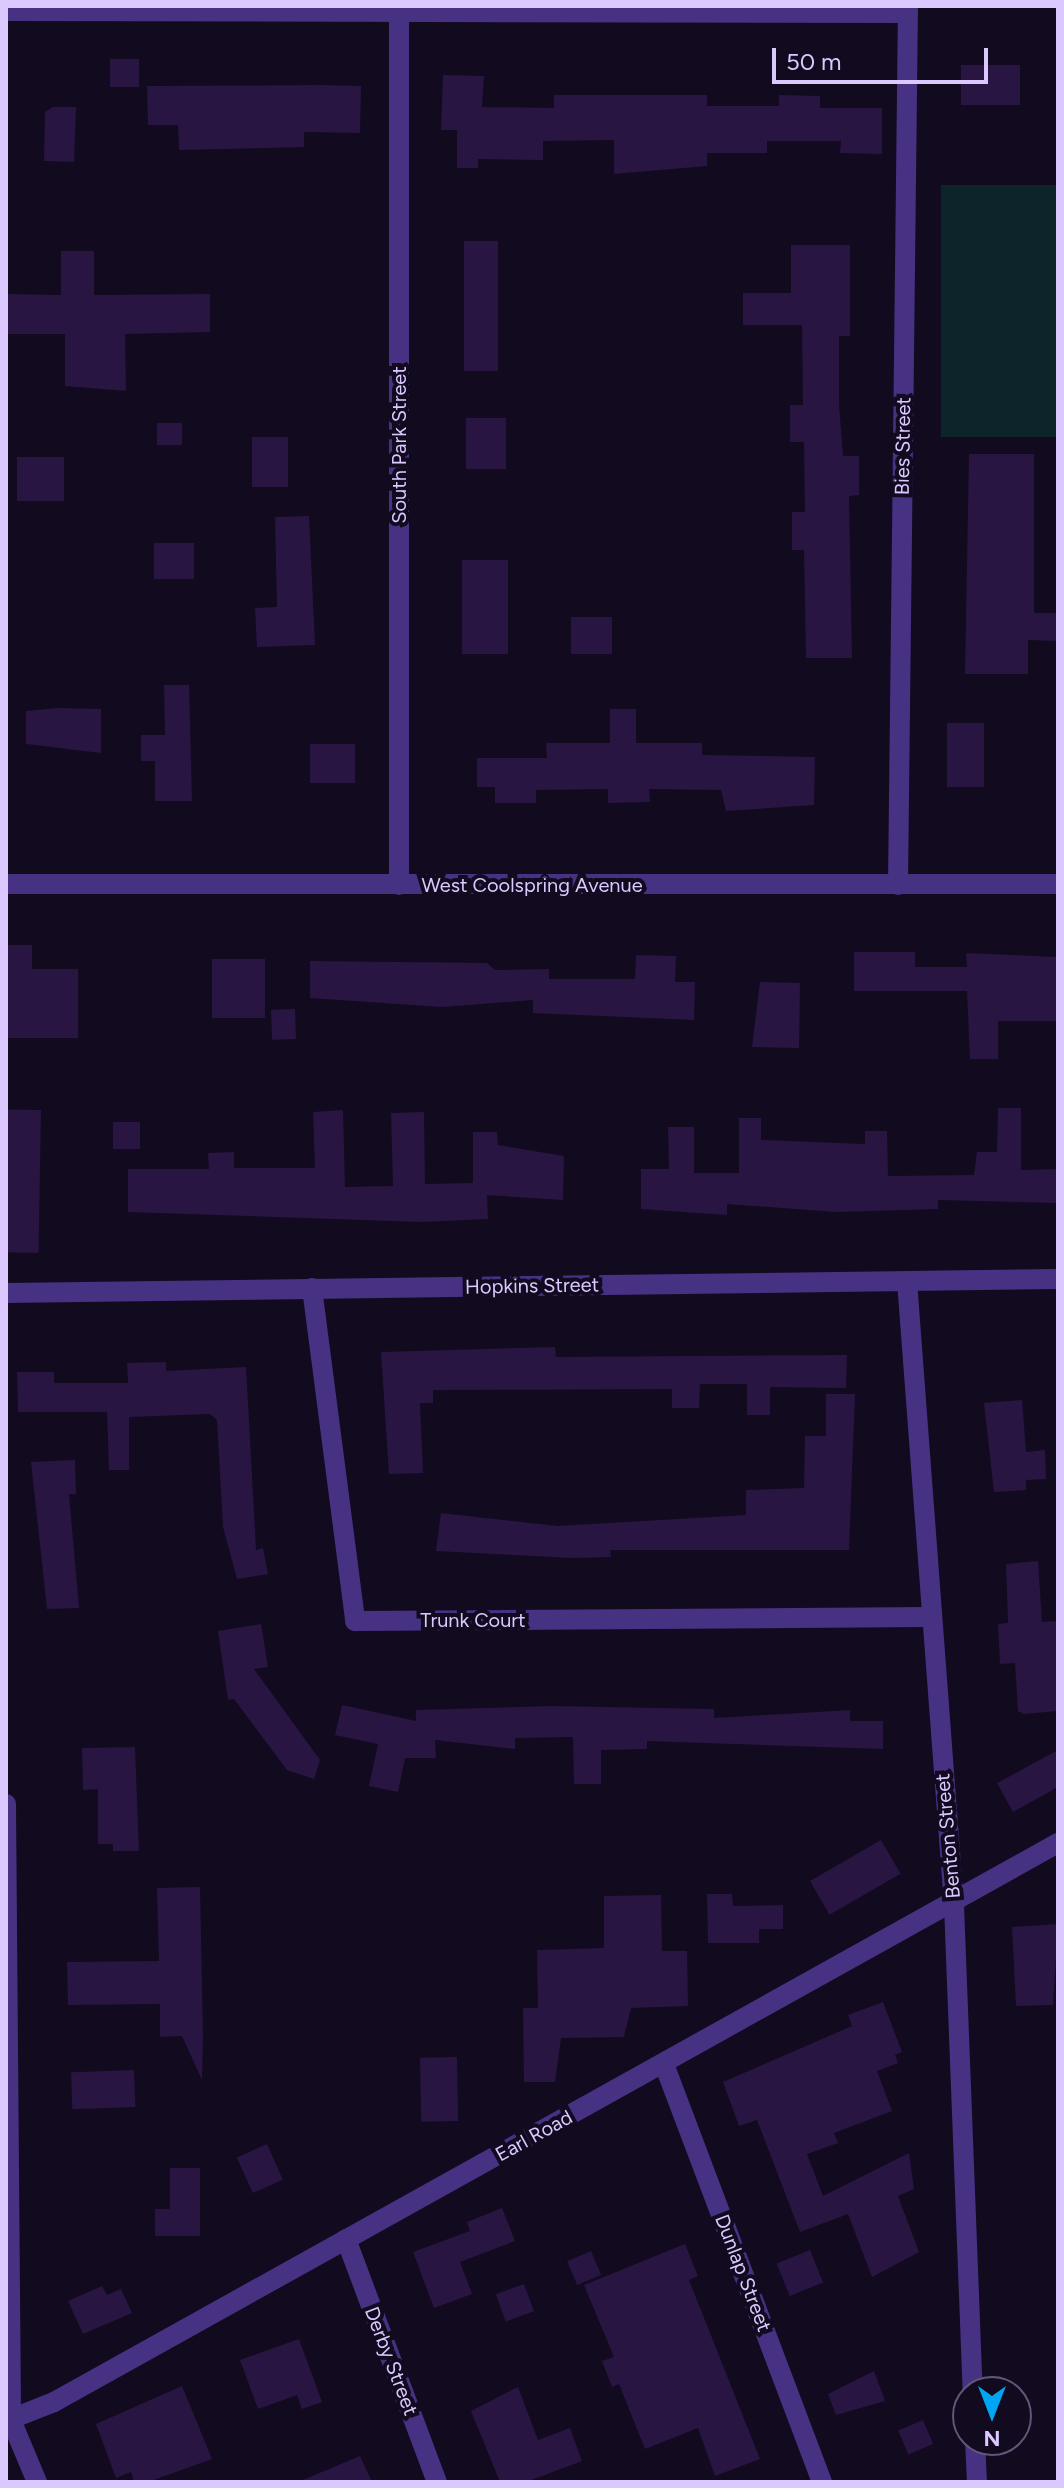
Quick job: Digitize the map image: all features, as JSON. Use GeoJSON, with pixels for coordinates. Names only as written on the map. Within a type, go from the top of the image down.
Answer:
{"type":"FeatureCollection","features":[{"type":"Feature","properties":{"kind":"street"},"geometry":{"type":"LineString","coordinates":[[6,11],[908,10]]}},
{"type":"Feature","properties":{"kind":"street","name":"Bies Street"},"geometry":{"type":"LineString","coordinates":[[898,885],[908,10]]}},
{"type":"Feature","properties":{"kind":"street","name":"South Park Street"},"geometry":{"type":"LineString","coordinates":[[399,12],[399,885]]}},
{"type":"Feature","properties":{"kind":"street","name":"West Coolspring Avenue"},"geometry":{"type":"LineString","coordinates":[[6,884],[1058,884]]}},
{"type":"Feature","properties":{"kind":"street","name":"Hopkins Street"},"geometry":{"type":"LineString","coordinates":[[6,1293],[1058,1279]]}},
{"type":"Feature","properties":{"kind":"street","name":"Benton Street"},"geometry":{"type":"LineString","coordinates":[[907,1281],[928,1617],[954,1905],[972,2376]]}},
{"type":"Feature","properties":{"kind":"street","name":"Trunk Court"},"geometry":{"type":"LineString","coordinates":[[312,1288],[355,1621],[928,1617]]}},
{"type":"Feature","properties":{"kind":"street"},"geometry":{"type":"LineString","coordinates":[[6,1804],[9,2420],[37,2482]]}},
{"type":"Feature","properties":{"kind":"street","name":"Earl Road"},"geometry":{"type":"LineString","coordinates":[[9,2420],[954,1905],[1058,1843]]}},
{"type":"Feature","properties":{"kind":"street","name":"Dunlap Street"},"geometry":{"type":"LineString","coordinates":[[664,2064],[822,2482]]}},
{"type":"Feature","properties":{"kind":"street","name":"Derby Street"},"geometry":{"type":"LineString","coordinates":[[346,2239],[437,2482]]}},
{"type":"Feature","properties":{"kind":"street"},"geometry":{"type":"LineString","coordinates":[[976,2456],[977,2482]]}},
{"type":"Feature","properties":{"kind":"green space"},"geometry":{"type":"Polygon","coordinates":[[[941,185],[1058,185],[1058,437],[941,437],[941,185]]]}},
{"type":"Feature","properties":{"kind":"building"},"geometry":{"type":"Polygon","coordinates":[[[110,59],[139,59],[139,87],[110,87],[110,59]]]}},
{"type":"Feature","properties":{"kind":"building"},"geometry":{"type":"Polygon","coordinates":[[[961,65],[1020,65],[1020,105],[961,105],[961,65]]]}},
{"type":"Feature","properties":{"kind":"building"},"geometry":{"type":"Polygon","coordinates":[[[443,75],[484,76],[482,107],[554,108],[554,95],[707,95],[707,106],[779,106],[779,95],[820,96],[820,108],[882,108],[882,154],[840,153],[841,141],[767,141],[767,153],[707,153],[707,166],[614,174],[614,140],[543,141],[543,160],[478,159],[478,168],[457,168],[457,130],[441,130],[443,75]]]}},
{"type":"Feature","properties":{"kind":"building"},"geometry":{"type":"Polygon","coordinates":[[[147,86],[361,86],[360,133],[304,132],[304,147],[179,150],[178,125],[148,125],[147,86]]]}},
{"type":"Feature","properties":{"kind":"building"},"geometry":{"type":"Polygon","coordinates":[[[53,107],[76,107],[74,162],[44,161],[45,112],[53,107]]]}},
{"type":"Feature","properties":{"kind":"building"},"geometry":{"type":"Polygon","coordinates":[[[464,241],[498,241],[498,371],[464,371],[464,241]]]}},
{"type":"Feature","properties":{"kind":"building"},"geometry":{"type":"Polygon","coordinates":[[[791,245],[850,245],[850,336],[839,336],[839,405],[843,456],[859,456],[859,495],[849,496],[852,658],[806,658],[804,550],[792,550],[792,512],[805,512],[804,442],[790,442],[790,405],[803,405],[802,325],[743,325],[743,293],[791,293],[791,245]]]}},
{"type":"Feature","properties":{"kind":"building"},"geometry":{"type":"Polygon","coordinates":[[[61,251],[94,251],[94,295],[210,294],[210,332],[125,334],[126,391],[65,386],[65,334],[6,334],[6,294],[61,295],[61,251]]]}},
{"type":"Feature","properties":{"kind":"building"},"geometry":{"type":"Polygon","coordinates":[[[466,418],[506,418],[506,469],[466,469],[466,418]]]}},
{"type":"Feature","properties":{"kind":"building"},"geometry":{"type":"Polygon","coordinates":[[[157,423],[182,423],[182,445],[157,445],[157,423]]]}},
{"type":"Feature","properties":{"kind":"building"},"geometry":{"type":"Polygon","coordinates":[[[252,437],[288,437],[288,487],[252,487],[252,437]]]}},
{"type":"Feature","properties":{"kind":"building"},"geometry":{"type":"Polygon","coordinates":[[[969,454],[1034,454],[1034,613],[1058,613],[1058,641],[1028,640],[1028,674],[965,674],[969,454]]]}},
{"type":"Feature","properties":{"kind":"building"},"geometry":{"type":"Polygon","coordinates":[[[17,457],[64,457],[64,501],[17,501],[17,457]]]}},
{"type":"Feature","properties":{"kind":"building"},"geometry":{"type":"Polygon","coordinates":[[[309,516],[315,645],[257,647],[255,608],[277,607],[275,517],[309,516]]]}},
{"type":"Feature","properties":{"kind":"building"},"geometry":{"type":"Polygon","coordinates":[[[154,543],[194,543],[194,579],[154,579],[154,543]]]}},
{"type":"Feature","properties":{"kind":"building"},"geometry":{"type":"Polygon","coordinates":[[[462,560],[508,560],[508,654],[462,654],[462,560]]]}},
{"type":"Feature","properties":{"kind":"building"},"geometry":{"type":"Polygon","coordinates":[[[571,617],[612,617],[612,654],[571,654],[571,617]]]}},
{"type":"Feature","properties":{"kind":"building"},"geometry":{"type":"Polygon","coordinates":[[[164,685],[189,685],[192,801],[155,801],[155,761],[141,761],[141,735],[165,735],[164,685]]]}},
{"type":"Feature","properties":{"kind":"building"},"geometry":{"type":"Polygon","coordinates":[[[101,709],[101,753],[26,744],[26,711],[101,709]]]}},
{"type":"Feature","properties":{"kind":"building"},"geometry":{"type":"Polygon","coordinates":[[[610,709],[636,709],[636,743],[702,743],[702,755],[815,757],[814,805],[726,811],[721,790],[649,789],[650,802],[608,803],[608,789],[536,790],[536,803],[495,803],[495,787],[477,787],[477,758],[547,758],[546,743],[610,743],[610,709]]]}},
{"type":"Feature","properties":{"kind":"building"},"geometry":{"type":"Polygon","coordinates":[[[947,723],[984,723],[984,787],[947,787],[947,723]]]}},
{"type":"Feature","properties":{"kind":"building"},"geometry":{"type":"Polygon","coordinates":[[[310,744],[355,744],[355,783],[310,783],[310,744]]]}},
{"type":"Feature","properties":{"kind":"building"},"geometry":{"type":"Polygon","coordinates":[[[6,945],[32,945],[32,969],[78,969],[78,1038],[6,1038],[6,945]]]}},
{"type":"Feature","properties":{"kind":"building"},"geometry":{"type":"Polygon","coordinates":[[[854,952],[915,952],[915,967],[967,967],[966,953],[1058,957],[1058,1021],[998,1021],[998,1059],[970,1059],[967,991],[854,991],[854,952]]]}},
{"type":"Feature","properties":{"kind":"building"},"geometry":{"type":"Polygon","coordinates":[[[636,955],[676,956],[675,982],[695,982],[694,1020],[533,1013],[533,1000],[442,1007],[310,998],[310,961],[487,963],[495,970],[549,969],[549,979],[635,979],[636,955]]]}},
{"type":"Feature","properties":{"kind":"building"},"geometry":{"type":"Polygon","coordinates":[[[212,959],[265,959],[265,1018],[212,1018],[212,959]]]}},
{"type":"Feature","properties":{"kind":"building"},"geometry":{"type":"Polygon","coordinates":[[[760,982],[800,983],[799,1048],[752,1047],[760,982]]]}},
{"type":"Feature","properties":{"kind":"building"},"geometry":{"type":"Polygon","coordinates":[[[295,1009],[296,1039],[272,1040],[271,1010],[295,1009]]]}},
{"type":"Feature","properties":{"kind":"building"},"geometry":{"type":"Polygon","coordinates":[[[998,1108],[1021,1108],[1021,1170],[1058,1169],[1058,1203],[938,1200],[938,1209],[836,1212],[727,1204],[727,1215],[641,1209],[641,1169],[669,1169],[668,1127],[694,1127],[694,1173],[739,1173],[739,1118],[761,1118],[761,1140],[865,1144],[865,1131],[887,1131],[888,1176],[974,1175],[977,1152],[997,1152],[998,1108]]]}},
{"type":"Feature","properties":{"kind":"building"},"geometry":{"type":"Polygon","coordinates":[[[6,1109],[41,1110],[39,1253],[6,1252],[6,1109]]]}},
{"type":"Feature","properties":{"kind":"building"},"geometry":{"type":"Polygon","coordinates":[[[343,1110],[345,1187],[393,1186],[391,1113],[424,1112],[425,1184],[473,1183],[473,1132],[497,1132],[498,1145],[564,1156],[563,1200],[487,1195],[488,1219],[421,1222],[128,1212],[128,1169],[209,1169],[208,1153],[234,1152],[234,1168],[315,1168],[313,1112],[343,1110]]]}},
{"type":"Feature","properties":{"kind":"building"},"geometry":{"type":"Polygon","coordinates":[[[113,1122],[140,1122],[140,1149],[113,1149],[113,1122]]]}},
{"type":"Feature","properties":{"kind":"building"},"geometry":{"type":"Polygon","coordinates":[[[555,1347],[556,1357],[847,1355],[846,1388],[770,1387],[770,1415],[747,1415],[747,1384],[700,1384],[699,1408],[672,1408],[672,1389],[433,1390],[433,1403],[420,1403],[423,1473],[389,1474],[381,1352],[555,1347]]]}},
{"type":"Feature","properties":{"kind":"building"},"geometry":{"type":"Polygon","coordinates":[[[166,1362],[166,1371],[246,1367],[256,1550],[263,1548],[268,1574],[237,1579],[223,1527],[217,1420],[210,1414],[129,1417],[129,1470],[109,1470],[107,1412],[18,1412],[17,1372],[54,1372],[54,1383],[128,1383],[127,1363],[166,1362]]]}},
{"type":"Feature","properties":{"kind":"building"},"geometry":{"type":"Polygon","coordinates":[[[826,1394],[855,1394],[849,1550],[610,1550],[611,1557],[573,1558],[436,1551],[441,1513],[558,1526],[746,1515],[746,1490],[804,1488],[805,1436],[826,1436],[826,1394]]]}},
{"type":"Feature","properties":{"kind":"building"},"geometry":{"type":"Polygon","coordinates":[[[1022,1400],[1026,1452],[1045,1450],[1046,1479],[1026,1480],[1026,1490],[994,1492],[984,1403],[1022,1400]]]}},
{"type":"Feature","properties":{"kind":"building"},"geometry":{"type":"Polygon","coordinates":[[[75,1460],[76,1494],[69,1494],[79,1608],[47,1609],[31,1462],[75,1460]]]}},
{"type":"Feature","properties":{"kind":"building"},"geometry":{"type":"Polygon","coordinates":[[[1038,1561],[1042,1622],[1057,1621],[1058,1711],[1024,1714],[1018,1711],[1015,1663],[1000,1664],[998,1624],[1008,1623],[1006,1564],[1038,1561]]]}},
{"type":"Feature","properties":{"kind":"building"},"geometry":{"type":"Polygon","coordinates":[[[261,1624],[268,1667],[254,1669],[320,1760],[314,1779],[287,1770],[234,1699],[228,1700],[218,1631],[261,1624]]]}},
{"type":"Feature","properties":{"kind":"building"},"geometry":{"type":"Polygon","coordinates":[[[342,1705],[416,1721],[416,1710],[551,1706],[714,1709],[714,1718],[850,1710],[850,1721],[883,1721],[883,1749],[647,1741],[647,1749],[601,1750],[601,1784],[574,1784],[573,1737],[515,1738],[515,1749],[435,1740],[436,1758],[405,1758],[398,1792],[369,1786],[378,1744],[335,1735],[342,1705]]]}},
{"type":"Feature","properties":{"kind":"building"},"geometry":{"type":"Polygon","coordinates":[[[135,1747],[139,1851],[113,1851],[113,1844],[98,1844],[98,1789],[83,1790],[82,1748],[135,1747]]]}},
{"type":"Feature","properties":{"kind":"building"},"geometry":{"type":"Polygon","coordinates":[[[1058,1750],[1058,1787],[1013,1812],[997,1783],[1058,1750]]]}},
{"type":"Feature","properties":{"kind":"building"},"geometry":{"type":"Polygon","coordinates":[[[881,1840],[900,1874],[829,1915],[810,1881],[881,1840]]]}},
{"type":"Feature","properties":{"kind":"building"},"geometry":{"type":"Polygon","coordinates":[[[200,1887],[202,2080],[182,2036],[160,2037],[160,2004],[68,2005],[67,1962],[159,1961],[157,1888],[200,1887]]]}},
{"type":"Feature","properties":{"kind":"building"},"geometry":{"type":"Polygon","coordinates":[[[707,1894],[732,1894],[733,1906],[783,1905],[783,1929],[759,1929],[759,1943],[708,1943],[707,1894]]]}},
{"type":"Feature","properties":{"kind":"building"},"geometry":{"type":"Polygon","coordinates":[[[661,1895],[662,1951],[687,1951],[688,2006],[631,2008],[624,2037],[561,2038],[555,2082],[524,2082],[523,2008],[538,2008],[537,1950],[604,1948],[604,1896],[661,1895]]]}},
{"type":"Feature","properties":{"kind":"building"},"geometry":{"type":"Polygon","coordinates":[[[1058,1924],[1053,2005],[1016,2006],[1012,1927],[1058,1924]]]}},
{"type":"Feature","properties":{"kind":"building"},"geometry":{"type":"Polygon","coordinates":[[[883,2002],[902,2052],[895,2055],[898,2063],[877,2071],[892,2111],[834,2133],[838,2143],[807,2154],[823,2196],[909,2153],[914,2189],[898,2196],[919,2252],[872,2277],[848,2214],[800,2232],[757,2120],[739,2126],[723,2082],[852,2026],[848,2015],[883,2002]]]}},
{"type":"Feature","properties":{"kind":"building"},"geometry":{"type":"Polygon","coordinates":[[[457,2057],[458,2121],[421,2122],[420,2058],[457,2057]]]}},
{"type":"Feature","properties":{"kind":"building"},"geometry":{"type":"Polygon","coordinates":[[[134,2070],[135,2107],[72,2109],[71,2072],[134,2070]]]}},
{"type":"Feature","properties":{"kind":"building"},"geometry":{"type":"Polygon","coordinates":[[[267,2144],[283,2180],[253,2193],[237,2157],[267,2144]]]}},
{"type":"Feature","properties":{"kind":"building"},"geometry":{"type":"Polygon","coordinates":[[[170,2168],[200,2168],[200,2236],[155,2236],[155,2209],[170,2209],[170,2168]]]}},
{"type":"Feature","properties":{"kind":"building"},"geometry":{"type":"Polygon","coordinates":[[[502,2208],[515,2241],[460,2262],[472,2294],[434,2308],[413,2252],[470,2231],[467,2222],[502,2208]]]}},
{"type":"Feature","properties":{"kind":"building"},"geometry":{"type":"Polygon","coordinates":[[[685,2244],[698,2276],[689,2280],[760,2459],[715,2476],[698,2428],[645,2449],[619,2384],[612,2387],[602,2361],[614,2357],[584,2285],[685,2244]]]}},
{"type":"Feature","properties":{"kind":"building"},"geometry":{"type":"Polygon","coordinates":[[[810,2250],[823,2282],[790,2296],[777,2263],[810,2250]]]}},
{"type":"Feature","properties":{"kind":"building"},"geometry":{"type":"Polygon","coordinates":[[[591,2251],[601,2275],[577,2285],[567,2261],[591,2251]]]}},
{"type":"Feature","properties":{"kind":"building"},"geometry":{"type":"Polygon","coordinates":[[[524,2284],[534,2311],[506,2322],[496,2294],[524,2284]]]}},
{"type":"Feature","properties":{"kind":"building"},"geometry":{"type":"Polygon","coordinates":[[[102,2286],[107,2295],[121,2289],[132,2313],[83,2334],[68,2301],[102,2286]]]}},
{"type":"Feature","properties":{"kind":"building"},"geometry":{"type":"Polygon","coordinates":[[[299,2339],[322,2402],[302,2409],[297,2395],[258,2409],[240,2360],[299,2339]]]}},
{"type":"Feature","properties":{"kind":"building"},"geometry":{"type":"Polygon","coordinates":[[[874,2371],[885,2401],[836,2415],[828,2394],[874,2371]]]}},
{"type":"Feature","properties":{"kind":"building"},"geometry":{"type":"Polygon","coordinates":[[[182,2386],[212,2459],[148,2482],[134,2482],[131,2472],[116,2478],[96,2424],[182,2386]]]}},
{"type":"Feature","properties":{"kind":"building"},"geometry":{"type":"Polygon","coordinates":[[[518,2387],[538,2440],[570,2428],[582,2461],[526,2482],[500,2482],[471,2411],[518,2387]]]}},
{"type":"Feature","properties":{"kind":"building"},"geometry":{"type":"Polygon","coordinates":[[[923,2420],[933,2444],[908,2454],[898,2431],[923,2420]]]}},
{"type":"Feature","properties":{"kind":"building"},"geometry":{"type":"Polygon","coordinates":[[[360,2456],[372,2482],[298,2482],[360,2456]]]}}]}
